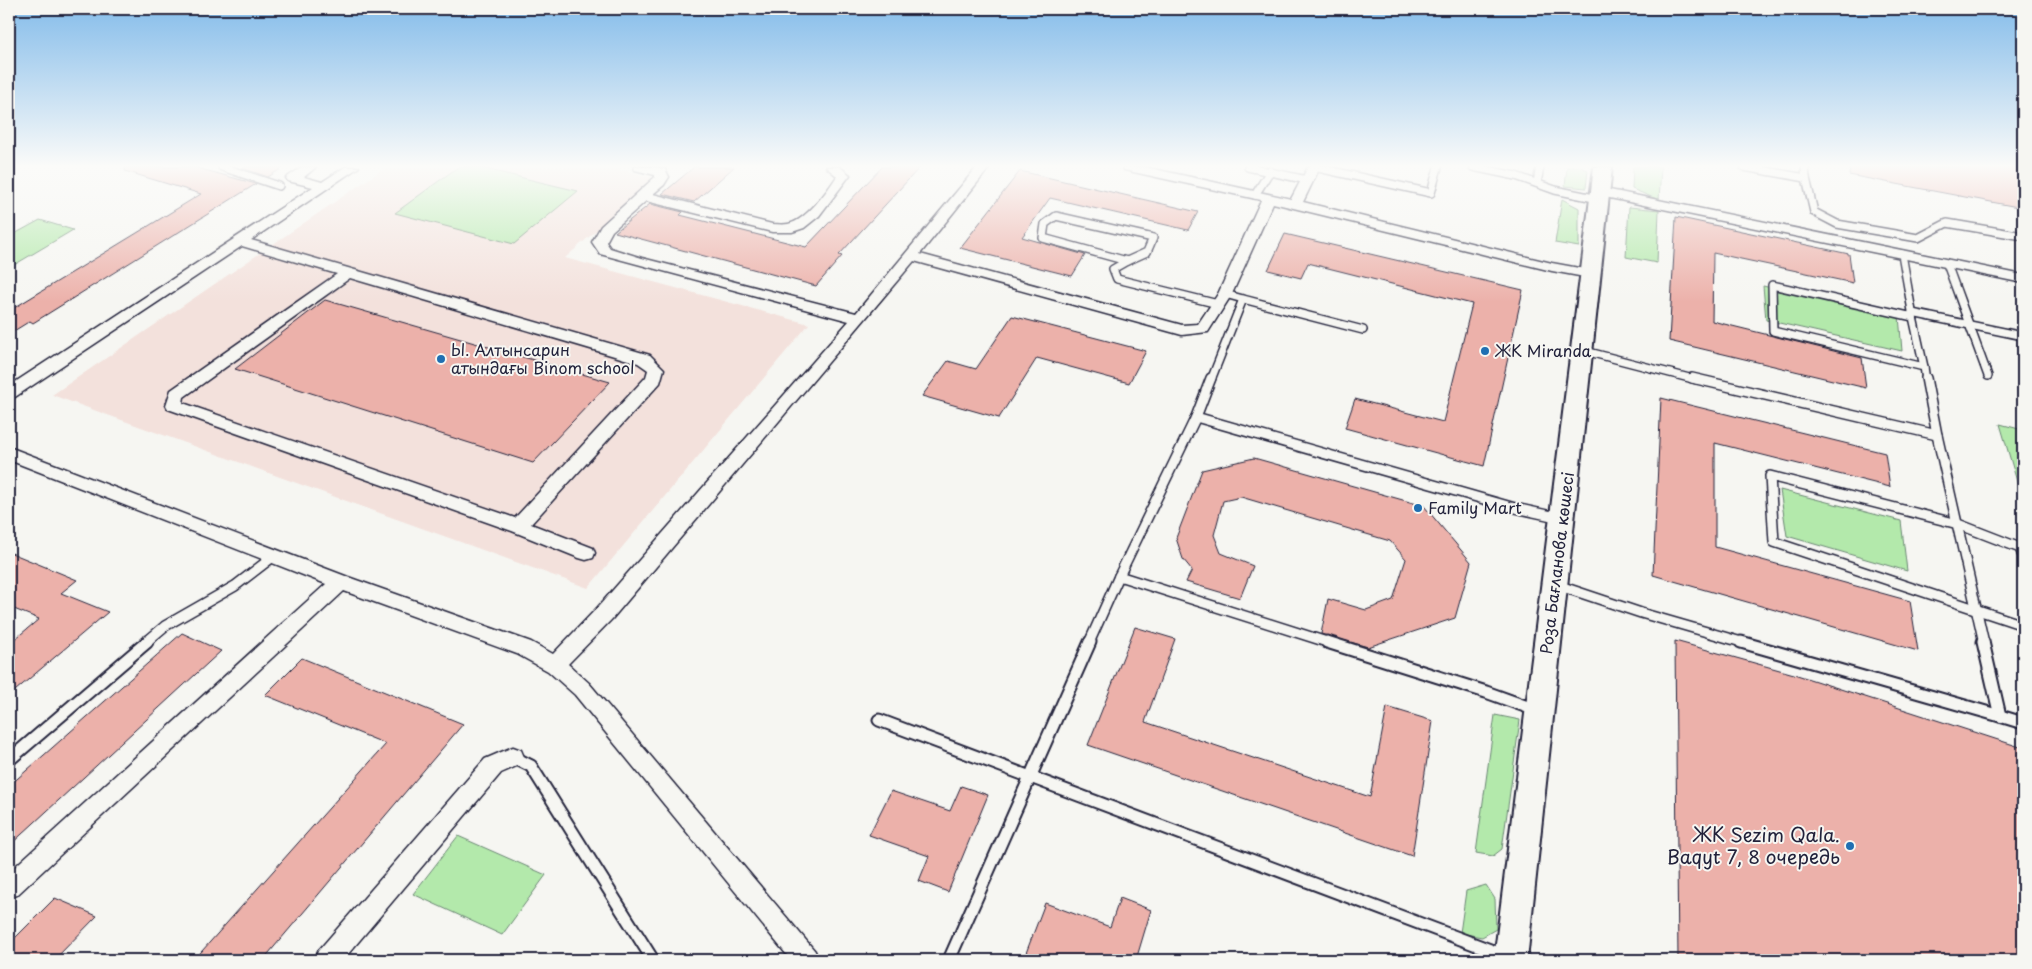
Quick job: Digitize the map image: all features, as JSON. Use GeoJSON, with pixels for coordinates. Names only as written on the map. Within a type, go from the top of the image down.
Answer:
{"type":"FeatureCollection","features":[{"type":"Feature","properties":{"kind":"street"},"geometry":{"type":"LineString","coordinates":[[9,393],[283,212]]}},
{"type":"Feature","properties":{"kind":"street"},"geometry":{"type":"LineString","coordinates":[[625,212],[606,229],[599,242],[605,251],[637,262],[859,319]]}},
{"type":"Feature","properties":{"kind":"street"},"geometry":{"type":"LineString","coordinates":[[709,212],[772,228],[793,228],[814,212]]}},
{"type":"Feature","properties":{"kind":"street"},"geometry":{"type":"LineString","coordinates":[[555,666],[605,613],[859,319],[947,212]]}},
{"type":"Feature","properties":{"kind":"street"},"geometry":{"type":"LineString","coordinates":[[911,256],[1182,330],[1203,329],[1221,299],[1256,212]]}},
{"type":"Feature","properties":{"kind":"street"},"geometry":{"type":"LineString","coordinates":[[1325,212],[1552,267],[1590,274]]}},
{"type":"Feature","properties":{"kind":"street","name":"Роза Бағланова көшесі"},"geometry":{"type":"LineString","coordinates":[[1510,959],[1598,212]]}},
{"type":"Feature","properties":{"kind":"street"},"geometry":{"type":"LineString","coordinates":[[1684,212],[2023,279]]}},
{"type":"Feature","properties":{"kind":"street"},"geometry":{"type":"LineString","coordinates":[[239,241],[644,360],[656,369],[654,379],[518,526]]}},
{"type":"Feature","properties":{"kind":"street"},"geometry":{"type":"LineString","coordinates":[[348,273],[177,394],[174,405],[518,526],[586,553]]}},
{"type":"Feature","properties":{"kind":"street"},"geometry":{"type":"LineString","coordinates":[[9,452],[341,582],[524,648],[555,666],[582,689],[806,960]]}},
{"type":"Feature","properties":{"kind":"street"},"geometry":{"type":"LineString","coordinates":[[9,887],[341,582]]}},
{"type":"Feature","properties":{"kind":"street"},"geometry":{"type":"LineString","coordinates":[[327,960],[493,766],[513,757]]}},
{"type":"Feature","properties":{"kind":"lane"},"geometry":{"type":"LineString","coordinates":[[1814,212],[1837,224],[1918,238],[1947,222],[2023,236]]}},
{"type":"Feature","properties":{"kind":"lane"},"geometry":{"type":"LineString","coordinates":[[1127,261],[1043,238],[1042,230],[1047,221],[1056,216],[1153,238],[1152,247],[1143,257],[1127,261],[1113,269],[1117,279],[1221,299],[1243,299],[1363,330]]}},
{"type":"Feature","properties":{"kind":"lane"},"geometry":{"type":"LineString","coordinates":[[1902,254],[1912,315],[1937,435],[2000,716]]}},
{"type":"Feature","properties":{"kind":"lane"},"geometry":{"type":"LineString","coordinates":[[1947,264],[1988,376]]}},
{"type":"Feature","properties":{"kind":"lane"},"geometry":{"type":"LineString","coordinates":[[1924,367],[1773,331],[1772,285],[1912,315],[2023,336]]}},
{"type":"Feature","properties":{"kind":"lane"},"geometry":{"type":"LineString","coordinates":[[949,960],[1119,576],[1196,417],[1243,299]]}},
{"type":"Feature","properties":{"kind":"lane"},"geometry":{"type":"LineString","coordinates":[[1582,350],[1937,435]]}},
{"type":"Feature","properties":{"kind":"lane"},"geometry":{"type":"LineString","coordinates":[[1196,417],[1515,508],[1562,518]]}},
{"type":"Feature","properties":{"kind":"lane"},"geometry":{"type":"LineString","coordinates":[[2023,556],[2020,548],[1958,524],[1770,476],[1774,542],[2023,625]]}},
{"type":"Feature","properties":{"kind":"lane"},"geometry":{"type":"LineString","coordinates":[[9,760],[165,626],[235,586],[274,556]]}},
{"type":"Feature","properties":{"kind":"lane"},"geometry":{"type":"LineString","coordinates":[[1119,576],[1486,692],[1539,711]]}},
{"type":"Feature","properties":{"kind":"lane"},"geometry":{"type":"LineString","coordinates":[[1554,584],[1641,613],[2023,723]]}},
{"type":"Feature","properties":{"kind":"lane"},"geometry":{"type":"LineString","coordinates":[[879,720],[1510,959]]}},
{"type":"Feature","properties":{"kind":"lane"},"geometry":{"type":"LineString","coordinates":[[513,757],[531,766],[653,960]]}},
{"type":"Feature","properties":{"kind":"shaded area","name":"Ы. Алтынсарин атындағы Binom school"},"geometry":{"type":"Polygon","coordinates":[[[320,212],[617,212],[565,258],[809,324],[588,588],[52,395],[320,212]]]}},
{"type":"Feature","properties":{"kind":"green space"},"geometry":{"type":"Polygon","coordinates":[[[396,212],[552,212],[514,244],[396,212]]]}},
{"type":"Feature","properties":{"kind":"green space"},"geometry":{"type":"Polygon","coordinates":[[[1560,212],[1579,212],[1579,247],[1555,243],[1560,212]]]}},
{"type":"Feature","properties":{"kind":"green space"},"geometry":{"type":"Polygon","coordinates":[[[1629,212],[1659,212],[1657,263],[1626,257],[1629,212]]]}},
{"type":"Feature","properties":{"kind":"green space"},"geometry":{"type":"Polygon","coordinates":[[[40,220],[73,230],[9,268],[9,237],[40,220]]]}},
{"type":"Feature","properties":{"kind":"green space"},"geometry":{"type":"Polygon","coordinates":[[[1763,286],[1899,316],[1902,351],[1766,320],[1763,286]]]}},
{"type":"Feature","properties":{"kind":"green space"},"geometry":{"type":"Polygon","coordinates":[[[2000,424],[2023,430],[2023,486],[2018,485],[2000,424]]]}},
{"type":"Feature","properties":{"kind":"green space"},"geometry":{"type":"Polygon","coordinates":[[[1780,490],[1901,521],[1907,571],[1787,536],[1780,490]]]}},
{"type":"Feature","properties":{"kind":"green space"},"geometry":{"type":"Polygon","coordinates":[[[1495,715],[1520,720],[1502,849],[1493,856],[1476,853],[1495,715]]]}},
{"type":"Feature","properties":{"kind":"green space"},"geometry":{"type":"Polygon","coordinates":[[[458,836],[546,875],[502,935],[413,894],[458,836]]]}},
{"type":"Feature","properties":{"kind":"green space"},"geometry":{"type":"Polygon","coordinates":[[[1486,885],[1495,899],[1496,929],[1482,937],[1460,933],[1466,891],[1486,885]]]}},
{"type":"Feature","properties":{"kind":"building"},"geometry":{"type":"Polygon","coordinates":[[[171,212],[211,212],[33,323],[30,321],[9,334],[9,311],[171,212]]]}},
{"type":"Feature","properties":{"kind":"building"},"geometry":{"type":"Polygon","coordinates":[[[640,212],[683,212],[680,215],[806,247],[839,212],[878,212],[839,255],[842,256],[816,286],[615,232],[640,212]]]}},
{"type":"Feature","properties":{"kind":"building"},"geometry":{"type":"Polygon","coordinates":[[[988,212],[1040,212],[1022,237],[1085,255],[1072,276],[960,248],[988,212]]]}},
{"type":"Feature","properties":{"kind":"building"},"geometry":{"type":"Polygon","coordinates":[[[1111,212],[1198,212],[1188,230],[1111,212]]]}},
{"type":"Feature","properties":{"kind":"building"},"geometry":{"type":"Polygon","coordinates":[[[1676,217],[1849,254],[1853,283],[1713,253],[1712,321],[1862,358],[1866,388],[1669,341],[1676,217]]]}},
{"type":"Feature","properties":{"kind":"building","name":"ЖК Miranda"},"geometry":{"type":"Polygon","coordinates":[[[1285,234],[1523,290],[1484,466],[1345,428],[1355,399],[1443,422],[1472,304],[1308,263],[1301,278],[1268,270],[1285,234]]]}},
{"type":"Feature","properties":{"kind":"building"},"geometry":{"type":"Polygon","coordinates":[[[325,300],[610,382],[533,463],[235,369],[325,300]]]}},
{"type":"Feature","properties":{"kind":"building"},"geometry":{"type":"Polygon","coordinates":[[[1012,316],[1146,351],[1129,383],[1037,358],[999,418],[922,396],[948,361],[976,369],[1012,316]]]}},
{"type":"Feature","properties":{"kind":"building"},"geometry":{"type":"Polygon","coordinates":[[[1661,398],[1885,453],[1890,487],[1715,443],[1715,547],[1910,601],[1918,651],[1653,575],[1661,398]]]}},
{"type":"Feature","properties":{"kind":"building"},"geometry":{"type":"Polygon","coordinates":[[[1254,458],[1424,506],[1471,562],[1455,618],[1368,647],[1321,634],[1328,599],[1366,610],[1393,600],[1406,559],[1390,541],[1241,497],[1223,501],[1214,535],[1221,553],[1253,566],[1240,598],[1186,582],[1192,570],[1183,559],[1176,538],[1202,470],[1254,458]]]}},
{"type":"Feature","properties":{"kind":"building"},"geometry":{"type":"Polygon","coordinates":[[[9,552],[77,580],[61,593],[108,612],[9,696],[9,644],[39,619],[9,607],[9,552]]]}},
{"type":"Feature","properties":{"kind":"building"},"geometry":{"type":"Polygon","coordinates":[[[1135,627],[1175,639],[1145,722],[1370,797],[1387,707],[1433,721],[1412,856],[1088,745],[1135,627]]]}},
{"type":"Feature","properties":{"kind":"building"},"geometry":{"type":"Polygon","coordinates":[[[182,633],[221,651],[9,846],[9,786],[182,633]]]}},
{"type":"Feature","properties":{"kind":"building","name":"ЖК Sezim Qala. Baqyt 7, 8 очередь"},"geometry":{"type":"Polygon","coordinates":[[[1675,641],[1794,674],[2023,748],[2023,960],[1678,960],[1675,641]]]}},
{"type":"Feature","properties":{"kind":"building"},"geometry":{"type":"Polygon","coordinates":[[[302,658],[463,724],[263,960],[194,960],[386,744],[265,695],[302,658]]]}},
{"type":"Feature","properties":{"kind":"building"},"geometry":{"type":"Polygon","coordinates":[[[961,786],[988,795],[948,892],[919,881],[929,856],[869,835],[891,791],[950,811],[961,786]]]}},
{"type":"Feature","properties":{"kind":"building"},"geometry":{"type":"Polygon","coordinates":[[[55,898],[97,916],[54,960],[9,960],[9,944],[55,898]]]}},
{"type":"Feature","properties":{"kind":"building"},"geometry":{"type":"Polygon","coordinates":[[[1120,898],[1151,910],[1136,960],[1044,960],[1026,953],[1045,903],[1110,927],[1120,898]]]}},
{"type":"Feature","properties":{"kind":"place","name":"ЖК Miranda"},"geometry":{"type":"Point","coordinates":[1485,351]}},
{"type":"Feature","properties":{"kind":"place","name":"Ы. Алтынсарин атындағы Binom school"},"geometry":{"type":"Point","coordinates":[441,359]}},
{"type":"Feature","properties":{"kind":"place","name":"Family Mart"},"geometry":{"type":"Point","coordinates":[1418,508]}},
{"type":"Feature","properties":{"kind":"place","name":"ЖК Sezim Qala. Baqyt 7, 8 очередь"},"geometry":{"type":"Point","coordinates":[1850,846]}}]}
